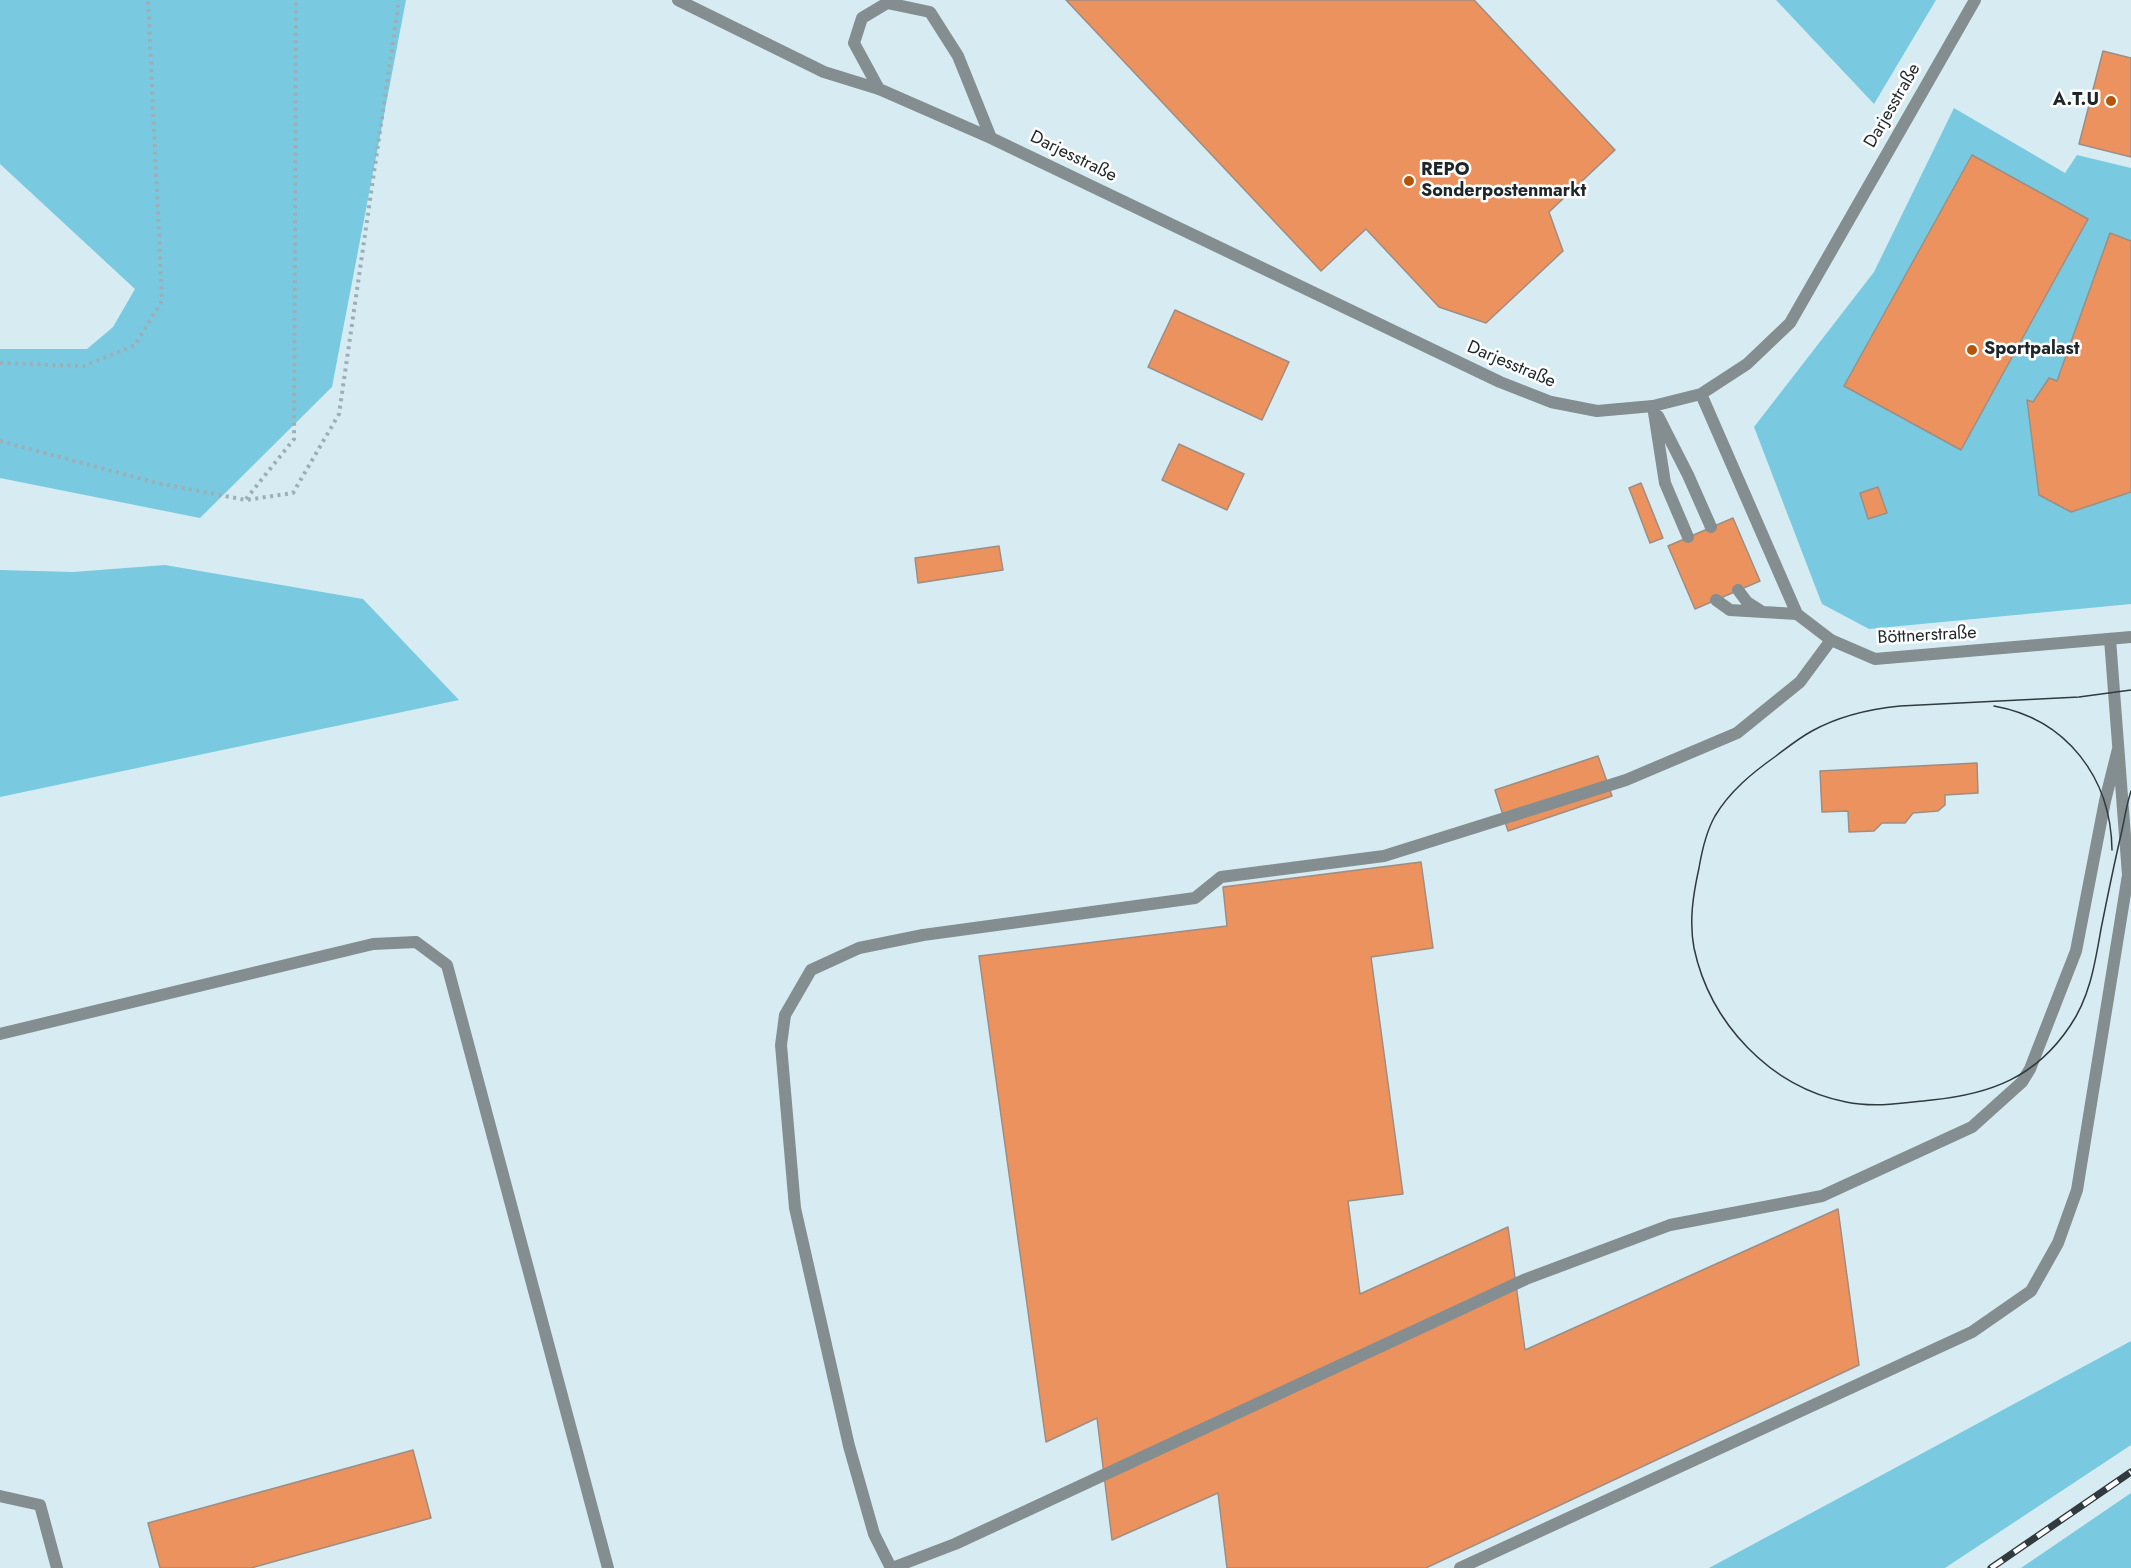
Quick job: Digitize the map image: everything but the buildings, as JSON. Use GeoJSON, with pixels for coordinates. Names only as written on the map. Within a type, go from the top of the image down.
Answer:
{"type":"FeatureCollection","features":[{"type":"Feature","properties":{"kind":"street","name":"Darjesstraße"},"geometry":{"type":"LineString","coordinates":[[678,0],[824,72],[879,89],[991,138],[1510,386],[1551,402],[1597,411],[1653,406],[1701,394],[1747,364],[1790,323],[1975,0]]}},
{"type":"Feature","properties":{"kind":"street"},"geometry":{"type":"LineString","coordinates":[[879,89],[854,43],[862,18],[887,3],[930,12],[958,56],[991,138]]}},
{"type":"Feature","properties":{"kind":"street","name":"Böttnerstraße"},"geometry":{"type":"LineString","coordinates":[[1701,394],[1797,614],[1831,640],[1875,659],[2131,636]]}},
{"type":"Feature","properties":{"kind":"street"},"geometry":{"type":"LineString","coordinates":[[1653,406],[1711,527]]}},
{"type":"Feature","properties":{"kind":"street"},"geometry":{"type":"LineString","coordinates":[[1653,406],[1665,483],[1688,537]]}},
{"type":"Feature","properties":{"kind":"street"},"geometry":{"type":"LineString","coordinates":[[1738,590],[1747,602],[1762,612]]}},
{"type":"Feature","properties":{"kind":"street"},"geometry":{"type":"LineString","coordinates":[[1716,600],[1730,610],[1797,614]]}},
{"type":"Feature","properties":{"kind":"street"},"geometry":{"type":"LineString","coordinates":[[1460,1568],[1972,1332],[2031,1292],[2058,1243],[2077,1190],[2128,875],[2110,639]]}},
{"type":"Feature","properties":{"kind":"street"},"geometry":{"type":"LineString","coordinates":[[1831,640],[1800,682],[1737,733],[1626,780],[1384,856],[1221,878],[1196,898],[923,934],[859,948],[811,970],[785,1015],[780,1045],[795,1208],[849,1446],[874,1534],[891,1568],[955,1544],[1526,1280],[1670,1225],[1822,1196],[1972,1127],[2022,1082],[2030,1069],[2076,951],[2103,812],[2118,749]]}},
{"type":"Feature","properties":{"kind":"street"},"geometry":{"type":"LineString","coordinates":[[0,1034],[373,944],[416,942],[447,965],[608,1568]]}},
{"type":"Feature","properties":{"kind":"street"},"geometry":{"type":"LineString","coordinates":[[0,1496],[40,1505],[57,1568]]}},
{"type":"Feature","properties":{"kind":"path"},"geometry":{"type":"LineString","coordinates":[[0,363],[84,366],[135,345],[162,301],[148,0]]}},
{"type":"Feature","properties":{"kind":"path"},"geometry":{"type":"LineString","coordinates":[[246,500],[294,439],[296,0]]}},
{"type":"Feature","properties":{"kind":"path"},"geometry":{"type":"LineString","coordinates":[[0,441],[157,483],[246,500],[293,493],[339,414],[399,0]]}},
{"type":"Feature","properties":{"kind":"shaded area"},"geometry":{"type":"Polygon","coordinates":[[[0,0],[406,0],[332,387],[200,518],[0,478],[0,349],[87,349],[113,327],[135,289],[0,164],[0,0]]]}},
{"type":"Feature","properties":{"kind":"shaded area"},"geometry":{"type":"Polygon","coordinates":[[[1776,0],[1936,0],[1874,104],[1776,0]]]}},
{"type":"Feature","properties":{"kind":"shaded area","name":"Sportpalast"},"geometry":{"type":"Polygon","coordinates":[[[1954,108],[2065,173],[2077,155],[2131,168],[2131,604],[1869,629],[1822,604],[1754,427],[1874,272],[1954,108]]]}},
{"type":"Feature","properties":{"kind":"shaded area"},"geometry":{"type":"Polygon","coordinates":[[[165,565],[363,599],[459,700],[0,797],[0,570],[73,572],[165,565]]]}},
{"type":"Feature","properties":{"kind":"shaded area"},"geometry":{"type":"Polygon","coordinates":[[[2131,1341],[2131,1445],[1945,1568],[1709,1568],[2131,1341]]]}},
{"type":"Feature","properties":{"kind":"shaded area"},"geometry":{"type":"Polygon","coordinates":[[[2131,1493],[2131,1568],[2021,1568],[2131,1493]]]}},
{"type":"Feature","properties":{"kind":"tram line"},"geometry":{"type":"LineString","coordinates":[[2131,690],[2079,697],[1900,706],[1866,711],[1833,721],[1812,731],[1767,762],[1727,798],[1715,816],[1705,841],[1692,908],[1692,928],[1694,948],[1702,976],[1714,1002],[1729,1026],[1748,1048],[1769,1066],[1792,1082],[1818,1094],[1846,1102],[1867,1105],[1889,1104],[1953,1097],[1974,1093],[2010,1080],[2027,1070],[2057,1044],[2077,1015],[2087,992],[2131,791]]}},
{"type":"Feature","properties":{"kind":"tram line"},"geometry":{"type":"LineString","coordinates":[[1994,706],[2020,713],[2043,724],[2063,738],[2080,756],[2093,776],[2103,799],[2110,824],[2112,850]]}},
{"type":"Feature","properties":{"kind":"railway"},"geometry":{"type":"LineString","coordinates":[[1991,1568],[2131,1472]]}},
{"type":"Feature","properties":{"kind":"place","name":"A.T.U"},"geometry":{"type":"Point","coordinates":[2111,101]}},
{"type":"Feature","properties":{"kind":"place","name":"REPO Sonderpostenmarkt"},"geometry":{"type":"Point","coordinates":[1409,181]}},
{"type":"Feature","properties":{"kind":"place","name":"Sportpalast"},"geometry":{"type":"Point","coordinates":[1972,350]}}]}
